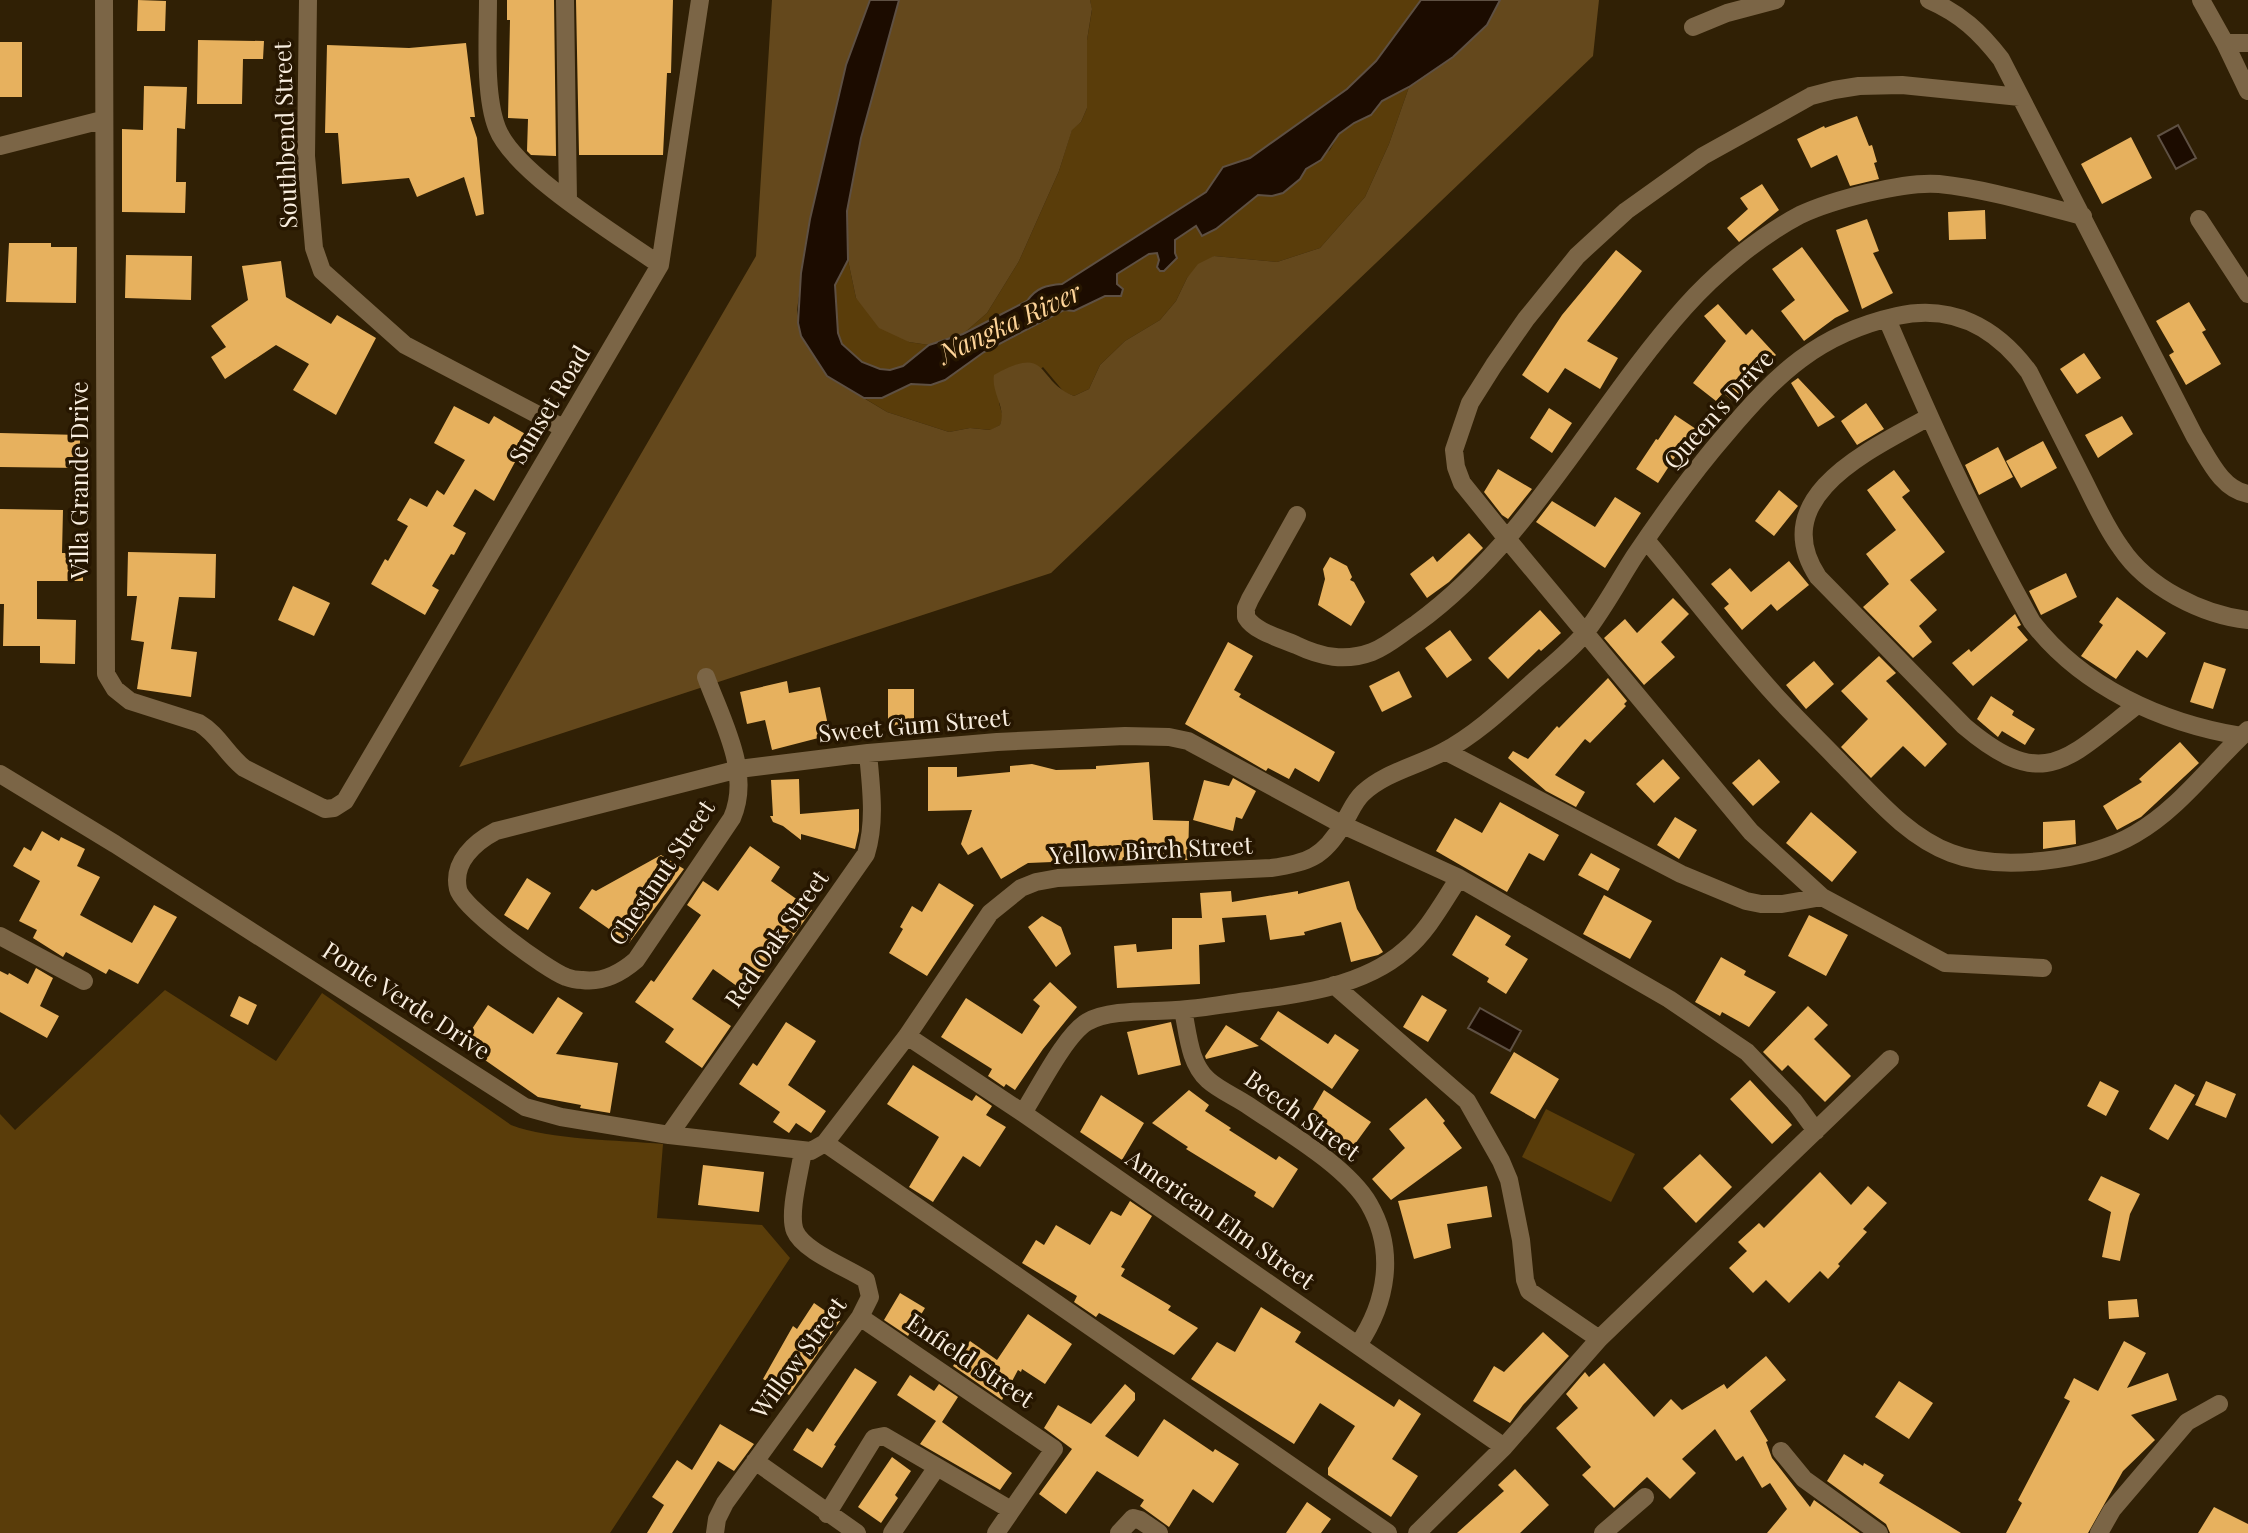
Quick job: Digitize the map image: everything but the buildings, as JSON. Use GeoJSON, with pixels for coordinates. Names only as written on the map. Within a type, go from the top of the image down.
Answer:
{"type":"FeatureCollection","features":[{"type":"Feature","properties":{"kind":"street","name":"Villa Grande Drive"},"geometry":{"type":"LineString","coordinates":[[104,0],[106,674],[115,690],[130,701],[207,727],[235,761],[256,774],[325,808],[334,808],[345,801]]}},
{"type":"Feature","properties":{"kind":"street","name":"Southbend Street"},"geometry":{"type":"LineString","coordinates":[[308,0],[306,156],[314,247],[322,271],[405,345],[563,428]]}},
{"type":"Feature","properties":{"kind":"street"},"geometry":{"type":"LineString","coordinates":[[488,0],[491,95],[496,128],[510,152],[568,201],[660,265]]}},
{"type":"Feature","properties":{"kind":"street","name":"Sunset Road"},"geometry":{"type":"LineString","coordinates":[[345,801],[660,265],[700,0]]}},
{"type":"Feature","properties":{"kind":"street"},"geometry":{"type":"LineString","coordinates":[[1693,27],[1727,13],[1776,0]]}},
{"type":"Feature","properties":{"kind":"street"},"geometry":{"type":"LineString","coordinates":[[1929,0],[1962,17],[1983,35],[2001,59],[2195,437],[2222,479],[2237,492],[2248,494]]}},
{"type":"Feature","properties":{"kind":"street"},"geometry":{"type":"LineString","coordinates":[[2201,0],[2248,91]]}},
{"type":"Feature","properties":{"kind":"street"},"geometry":{"type":"LineString","coordinates":[[565,1],[568,201]]}},
{"type":"Feature","properties":{"kind":"street"},"geometry":{"type":"LineString","coordinates":[[2225,43],[2248,43]]}},
{"type":"Feature","properties":{"kind":"street"},"geometry":{"type":"LineString","coordinates":[[2020,97],[1902,85],[1859,86],[1811,96],[1703,156],[1626,211],[1577,256],[1526,319],[1471,403],[1454,450],[1462,483],[1508,540],[1751,832],[1822,897],[1945,963],[2043,968]]}},
{"type":"Feature","properties":{"kind":"street"},"geometry":{"type":"LineString","coordinates":[[0,146],[103,120]]}},
{"type":"Feature","properties":{"kind":"street"},"geometry":{"type":"LineString","coordinates":[[1297,515],[1250,599],[1246,617],[1256,627],[1305,649],[1337,658],[1373,652],[1431,613],[1508,540],[1639,362],[1686,305],[1729,264],[1781,227],[1801,215],[1867,194],[1936,184],[2083,216]]}},
{"type":"Feature","properties":{"kind":"street"},"geometry":{"type":"LineString","coordinates":[[2199,219],[2248,294]]}},
{"type":"Feature","properties":{"kind":"street","name":"Queen's Drive"},"geometry":{"type":"LineString","coordinates":[[1398,771],[1446,751],[1490,720],[1585,633],[1691,474],[1763,390],[1789,366],[1821,345],[1855,329],[1917,312],[1939,312],[1961,318],[2000,340],[2015,353],[2029,372],[2122,551],[2143,572],[2174,595],[2204,610],[2248,620]]}},
{"type":"Feature","properties":{"kind":"street"},"geometry":{"type":"LineString","coordinates":[[1888,318],[1929,417],[2032,622],[2055,649],[2107,690],[2137,705],[2203,729],[2245,733]]}},
{"type":"Feature","properties":{"kind":"street"},"geometry":{"type":"LineString","coordinates":[[1929,417],[1879,445],[1835,476],[1815,496],[1805,517],[1803,532],[1810,564],[1818,577],[1964,726],[1984,743],[2019,760],[2042,765],[2056,762],[2085,746],[2137,705]]}},
{"type":"Feature","properties":{"kind":"street"},"geometry":{"type":"LineString","coordinates":[[1646,540],[1775,695],[1883,806],[1902,824],[1926,840],[1968,859],[1988,863],[2065,858],[2113,846],[2137,834],[2162,815],[2245,733]]}},
{"type":"Feature","properties":{"kind":"street","name":"Chestnut Street"},"geometry":{"type":"LineString","coordinates":[[478,840],[461,864],[458,879],[460,894],[515,944],[556,972],[584,981],[607,978],[630,965],[643,951],[732,818],[738,800],[739,769],[706,677]]}},
{"type":"Feature","properties":{"kind":"street","name":"Sweet Gum Street"},"geometry":{"type":"LineString","coordinates":[[478,840],[496,831],[739,769],[868,753],[997,742],[1125,736],[1169,737],[1197,746],[1343,825],[1459,878],[1669,999],[1746,1052],[1794,1101],[1816,1131]]}},
{"type":"Feature","properties":{"kind":"street"},"geometry":{"type":"LineString","coordinates":[[1446,751],[1681,874],[1746,901],[1782,904],[1822,897]]}},
{"type":"Feature","properties":{"kind":"street","name":"Red Oak Street"},"geometry":{"type":"LineString","coordinates":[[668,1135],[866,855],[872,835],[873,808],[868,753]]}},
{"type":"Feature","properties":{"kind":"street","name":"Yellow Birch Street"},"geometry":{"type":"LineString","coordinates":[[825,1143],[907,1036],[990,913],[1021,888],[1058,878],[1294,865],[1314,858],[1329,845],[1362,794],[1380,779],[1398,771]]}},
{"type":"Feature","properties":{"kind":"street","name":"Ponte Verde Drive"},"geometry":{"type":"LineString","coordinates":[[0,774],[115,844],[525,1107],[561,1117],[668,1135],[803,1151],[811,1151],[825,1143]]}},
{"type":"Feature","properties":{"kind":"street"},"geometry":{"type":"LineString","coordinates":[[1023,1113],[1073,1034],[1085,1023],[1110,1014],[1183,1010],[1290,995],[1334,985],[1389,963],[1405,951],[1419,938],[1459,878]]}},
{"type":"Feature","properties":{"kind":"street"},"geometry":{"type":"LineString","coordinates":[[0,936],[84,981]]}},
{"type":"Feature","properties":{"kind":"street"},"geometry":{"type":"LineString","coordinates":[[1334,985],[1467,1101],[1509,1180],[1529,1291],[1599,1339]]}},
{"type":"Feature","properties":{"kind":"street","name":"Beech Street"},"geometry":{"type":"LineString","coordinates":[[1183,1010],[1192,1055],[1207,1079],[1313,1150],[1355,1186],[1368,1203],[1385,1253],[1384,1279],[1380,1304],[1372,1324],[1358,1345]]}},
{"type":"Feature","properties":{"kind":"street","name":"American Elm Street"},"geometry":{"type":"LineString","coordinates":[[907,1036],[1023,1113],[1504,1447]]}},
{"type":"Feature","properties":{"kind":"street"},"geometry":{"type":"LineString","coordinates":[[1417,1533],[1504,1447],[1599,1339],[1890,1059]]}},
{"type":"Feature","properties":{"kind":"street"},"geometry":{"type":"LineString","coordinates":[[825,1143],[1388,1533]]}},
{"type":"Feature","properties":{"kind":"street","name":"Willow Street"},"geometry":{"type":"LineString","coordinates":[[715,1533],[719,1512],[860,1317],[870,1297],[866,1280],[814,1250],[796,1234],[793,1211],[803,1151]]}},
{"type":"Feature","properties":{"kind":"street","name":"Enfield Street"},"geometry":{"type":"LineString","coordinates":[[860,1317],[1052,1446],[1052,1454],[1012,1510]]}},
{"type":"Feature","properties":{"kind":"street"},"geometry":{"type":"LineString","coordinates":[[2099,1533],[2112,1510],[2187,1422],[2219,1404]]}},
{"type":"Feature","properties":{"kind":"street"},"geometry":{"type":"LineString","coordinates":[[827,1514],[878,1435],[1012,1510],[996,1533]]}},
{"type":"Feature","properties":{"kind":"street"},"geometry":{"type":"LineString","coordinates":[[1781,1451],[1804,1479],[1878,1533]]}},
{"type":"Feature","properties":{"kind":"street"},"geometry":{"type":"LineString","coordinates":[[755,1461],[857,1533]]}},
{"type":"Feature","properties":{"kind":"street"},"geometry":{"type":"LineString","coordinates":[[892,1533],[937,1467]]}},
{"type":"Feature","properties":{"kind":"street"},"geometry":{"type":"LineString","coordinates":[[1602,1533],[1645,1497]]}},
{"type":"Feature","properties":{"kind":"street"},"geometry":{"type":"LineString","coordinates":[[1119,1533],[1133,1518],[1158,1533]]}},
{"type":"Feature","properties":{"kind":"shaded area"},"geometry":{"type":"Polygon","coordinates":[[[772,0],[870,0],[828,144],[810,219],[797,310],[801,336],[827,376],[887,412],[949,432],[970,428],[990,430],[1000,425],[1002,413],[994,375],[1012,366],[1034,364],[1053,382],[1074,396],[1089,389],[1100,365],[1125,341],[1160,320],[1176,301],[1187,278],[1198,264],[1214,256],[1277,262],[1320,248],[1365,197],[1389,144],[1409,87],[1453,57],[1487,25],[1500,0],[1599,0],[1593,56],[1051,573],[459,767],[756,256],[772,0]]]}},
{"type":"Feature","properties":{"kind":"shaded area"},"geometry":{"type":"Polygon","coordinates":[[[899,0],[1090,0],[1092,9],[1087,40],[1087,108],[1081,122],[1072,130],[1059,171],[1019,261],[987,313],[963,334],[929,345],[909,342],[879,328],[856,298],[848,260],[847,212],[861,138],[899,0]]]}},
{"type":"Feature","properties":{"kind":"shaded area"},"geometry":{"type":"Polygon","coordinates":[[[1090,0],[1421,0],[1376,61],[1347,89],[1250,158],[1223,167],[1206,192],[1062,284],[1042,288],[1027,301],[963,334],[987,313],[1019,261],[1059,171],[1072,129],[1081,122],[1087,108],[1087,40],[1092,10],[1090,0]]]}},
{"type":"Feature","properties":{"kind":"shaded area"},"geometry":{"type":"Polygon","coordinates":[[[1409,87],[1389,144],[1365,197],[1320,248],[1277,262],[1214,256],[1187,278],[1176,301],[1160,320],[1125,341],[1100,365],[1089,389],[1074,396],[1064,392],[1043,367],[999,403],[1003,417],[1000,425],[991,430],[970,428],[949,432],[887,412],[864,398],[882,398],[911,384],[931,385],[945,380],[984,352],[1040,321],[1064,310],[1074,311],[1105,296],[1115,295],[1117,273],[1150,254],[1157,253],[1159,260],[1169,263],[1174,261],[1175,240],[1197,226],[1216,229],[1258,195],[1272,196],[1300,179],[1306,169],[1330,150],[1339,134],[1371,115],[1382,101],[1409,87]]]}},
{"type":"Feature","properties":{"kind":"shaded area"},"geometry":{"type":"Polygon","coordinates":[[[848,260],[856,298],[909,342],[929,345],[903,366],[890,370],[880,369],[862,362],[842,344],[838,333],[835,285],[848,260]]]}},
{"type":"Feature","properties":{"kind":"shaded area"},"geometry":{"type":"Polygon","coordinates":[[[165,990],[276,1061],[322,993],[511,1125],[565,1137],[663,1144],[657,1218],[762,1225],[790,1258],[610,1533],[0,1533],[0,1114],[15,1130],[165,990]]]}},
{"type":"Feature","properties":{"kind":"shaded area"},"geometry":{"type":"Polygon","coordinates":[[[1546,1109],[1635,1154],[1611,1202],[1522,1157],[1546,1109]]]}},
{"type":"Feature","properties":{"kind":"water","name":"Nangka River"},"geometry":{"type":"Polygon","coordinates":[[[870,0],[899,0],[861,138],[847,211],[848,260],[835,285],[838,333],[842,344],[862,362],[890,370],[903,366],[929,345],[963,334],[1027,301],[1042,288],[1062,284],[1206,192],[1223,167],[1250,158],[1347,89],[1376,61],[1421,0],[1500,0],[1487,25],[1453,57],[1409,87],[1382,101],[1371,115],[1339,134],[1321,160],[1306,169],[1300,179],[1283,193],[1272,196],[1258,195],[1216,229],[1202,236],[1196,226],[1175,240],[1177,258],[1164,271],[1157,267],[1157,253],[1149,254],[1117,274],[1117,284],[1123,289],[1121,296],[1105,296],[1074,311],[1064,310],[984,352],[945,380],[931,385],[911,384],[882,398],[864,398],[827,376],[801,336],[798,323],[801,273],[810,219],[846,65],[870,0]]]}},
{"type":"Feature","properties":{"kind":"water"},"geometry":{"type":"Polygon","coordinates":[[[2178,125],[2196,158],[2176,169],[2158,136],[2178,125]]]}},
{"type":"Feature","properties":{"kind":"water"},"geometry":{"type":"Polygon","coordinates":[[[1480,1008],[1521,1031],[1510,1051],[1468,1028],[1480,1008]]]}}]}
